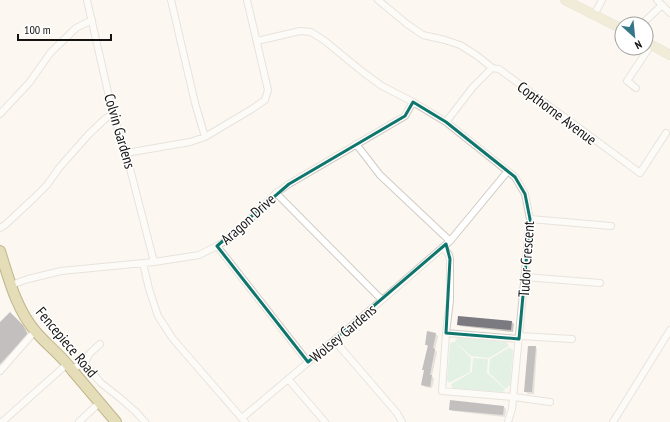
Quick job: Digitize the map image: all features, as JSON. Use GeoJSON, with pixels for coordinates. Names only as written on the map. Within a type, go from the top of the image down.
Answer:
{"type":"FeatureCollection","features":[{"type":"Feature","properties":{"kind":"main road","name":"Fencepiece Road"},"geometry":{"type":"LineString","coordinates":[[0,251],[11,285],[22,311],[35,331],[69,367],[116,422]]}},
{"type":"Feature","properties":{"kind":"street","name":"Colvin Gardens"},"geometry":{"type":"LineString","coordinates":[[87,0],[113,114],[126,153],[154,262]]}},
{"type":"Feature","properties":{"kind":"street"},"geometry":{"type":"LineString","coordinates":[[171,0],[195,103],[205,138]]}},
{"type":"Feature","properties":{"kind":"street"},"geometry":{"type":"LineString","coordinates":[[126,153],[205,138],[265,100],[268,90],[247,0]]}},
{"type":"Feature","properties":{"kind":"street"},"geometry":{"type":"LineString","coordinates":[[378,0],[407,24],[423,34],[460,45],[476,55],[492,68],[473,87],[446,122]]}},
{"type":"Feature","properties":{"kind":"street"},"geometry":{"type":"LineString","coordinates":[[565,0],[614,26]]}},
{"type":"Feature","properties":{"kind":"street"},"geometry":{"type":"LineString","coordinates":[[594,15],[602,0]]}},
{"type":"Feature","properties":{"kind":"street"},"geometry":{"type":"LineString","coordinates":[[649,16],[660,2],[670,13]]}},
{"type":"Feature","properties":{"kind":"street"},"geometry":{"type":"LineString","coordinates":[[0,114],[29,83],[51,52],[76,28],[92,20]]}},
{"type":"Feature","properties":{"kind":"street","name":"Tudor Crescent"},"geometry":{"type":"LineString","coordinates":[[257,41],[300,31],[311,32],[325,41],[382,86],[413,102],[446,122],[515,177],[525,194],[530,219],[514,397],[508,422]]}},
{"type":"Feature","properties":{"kind":"street"},"geometry":{"type":"LineString","coordinates":[[654,46],[670,55]]}},
{"type":"Feature","properties":{"kind":"street"},"geometry":{"type":"LineString","coordinates":[[636,88],[627,81],[641,56]]}},
{"type":"Feature","properties":{"kind":"street","name":"Copthorne Avenue"},"geometry":{"type":"LineString","coordinates":[[492,68],[499,69],[640,174],[666,134]]}},
{"type":"Feature","properties":{"kind":"street","name":"Aragon Drive"},"geometry":{"type":"LineString","coordinates":[[11,285],[61,271],[154,262],[199,255],[231,238],[276,193],[289,184],[405,116],[413,102]]}},
{"type":"Feature","properties":{"kind":"street"},"geometry":{"type":"LineString","coordinates":[[0,228],[39,194],[59,168],[89,134],[106,118],[113,114]]}},
{"type":"Feature","properties":{"kind":"street"},"geometry":{"type":"LineString","coordinates":[[356,144],[380,175],[450,241]]}},
{"type":"Feature","properties":{"kind":"street","name":"Wolsey Gardens"},"geometry":{"type":"LineString","coordinates":[[244,420],[288,379],[450,241],[507,172]]}},
{"type":"Feature","properties":{"kind":"street"},"geometry":{"type":"LineString","coordinates":[[276,193],[382,300]]}},
{"type":"Feature","properties":{"kind":"street"},"geometry":{"type":"LineString","coordinates":[[530,219],[611,226]]}},
{"type":"Feature","properties":{"kind":"street"},"geometry":{"type":"LineString","coordinates":[[217,246],[308,362]]}},
{"type":"Feature","properties":{"kind":"street"},"geometry":{"type":"LineString","coordinates":[[443,247],[450,259],[450,300],[442,390],[550,402]]}},
{"type":"Feature","properties":{"kind":"street"},"geometry":{"type":"LineString","coordinates":[[143,263],[149,289],[158,316],[173,338],[244,420]]}},
{"type":"Feature","properties":{"kind":"street"},"geometry":{"type":"LineString","coordinates":[[525,277],[600,283]]}},
{"type":"Feature","properties":{"kind":"street"},"geometry":{"type":"LineString","coordinates":[[613,422],[670,330]]}},
{"type":"Feature","properties":{"kind":"street"},"geometry":{"type":"LineString","coordinates":[[0,371],[35,331]]}},
{"type":"Feature","properties":{"kind":"street"},"geometry":{"type":"LineString","coordinates":[[446,333],[572,339]]}},
{"type":"Feature","properties":{"kind":"street"},"geometry":{"type":"LineString","coordinates":[[334,340],[397,413],[402,422]]}},
{"type":"Feature","properties":{"kind":"street"},"geometry":{"type":"LineString","coordinates":[[85,364],[89,354],[100,344]]}},
{"type":"Feature","properties":{"kind":"street"},"geometry":{"type":"LineString","coordinates":[[2,422],[69,367],[85,364]]}},
{"type":"Feature","properties":{"kind":"street"},"geometry":{"type":"LineString","coordinates":[[85,364],[101,383],[125,402],[145,422]]}},
{"type":"Feature","properties":{"kind":"street"},"geometry":{"type":"LineString","coordinates":[[288,379],[325,422]]}},
{"type":"Feature","properties":{"kind":"street"},"geometry":{"type":"LineString","coordinates":[[79,422],[98,402]]}},
{"type":"Feature","properties":{"kind":"highlighted area"},"geometry":{"type":"Polygon","coordinates":[[[413,102],[446,122],[515,177],[525,194],[530,219],[519,339],[446,333],[450,259],[446,244],[308,362],[217,246],[289,184],[405,116],[413,102]]]}},
{"type":"Feature","properties":{"kind":"green space"},"geometry":{"type":"Polygon","coordinates":[[[458,338],[506,342],[509,346],[489,358],[471,356],[455,342],[458,338]]]}},
{"type":"Feature","properties":{"kind":"green space"},"geometry":{"type":"Polygon","coordinates":[[[455,342],[471,358],[470,372],[449,383],[447,380],[450,344],[455,342]]]}},
{"type":"Feature","properties":{"kind":"green space"},"geometry":{"type":"Polygon","coordinates":[[[510,347],[513,351],[510,385],[506,389],[489,373],[490,359],[510,347]]]}},
{"type":"Feature","properties":{"kind":"green space"},"geometry":{"type":"Polygon","coordinates":[[[473,358],[488,359],[487,373],[505,390],[502,392],[453,388],[451,384],[472,372],[473,358]]]}},
{"type":"Feature","properties":{"kind":"building"},"geometry":{"type":"Polygon","coordinates":[[[10,312],[23,325],[28,335],[0,364],[0,322],[10,312]]]}},
{"type":"Feature","properties":{"kind":"building"},"geometry":{"type":"Polygon","coordinates":[[[458,316],[512,321],[511,330],[457,325],[458,316]]]}},
{"type":"Feature","properties":{"kind":"building"},"geometry":{"type":"Polygon","coordinates":[[[427,331],[436,333],[433,348],[435,349],[430,375],[432,375],[430,387],[421,385],[424,370],[422,370],[428,345],[425,345],[427,331]]]}},
{"type":"Feature","properties":{"kind":"building"},"geometry":{"type":"Polygon","coordinates":[[[528,346],[536,346],[532,392],[524,392],[528,346]]]}},
{"type":"Feature","properties":{"kind":"building"},"geometry":{"type":"Polygon","coordinates":[[[450,400],[504,406],[503,415],[449,410],[450,400]]]}}]}
